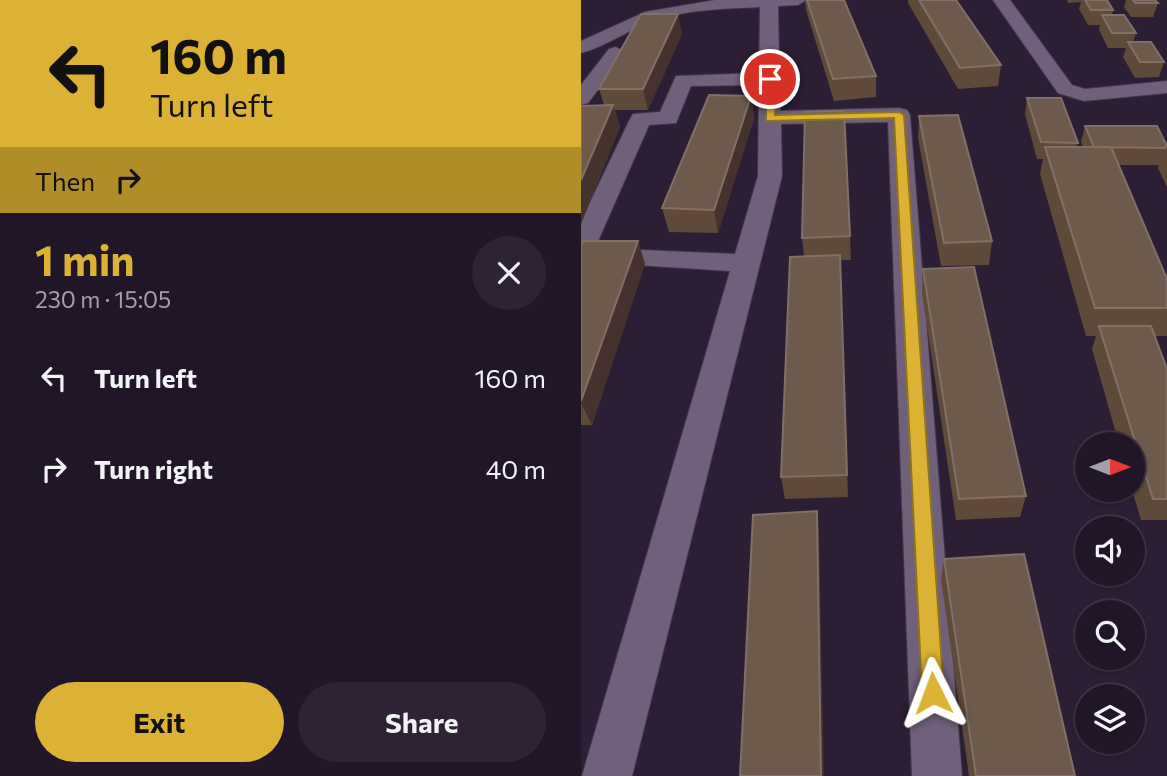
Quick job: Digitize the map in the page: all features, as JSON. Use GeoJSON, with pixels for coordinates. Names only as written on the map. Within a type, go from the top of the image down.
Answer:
{"type":"FeatureCollection","features":[{"type":"Feature","properties":{"kind":"street"},"geometry":{"type":"LineString","coordinates":[[1001,0],[1065,89],[1084,94],[1167,87]]}},
{"type":"Feature","properties":{"kind":"street"},"geometry":{"type":"LineString","coordinates":[[581,47],[594,44],[648,17],[675,10],[779,1],[770,79],[770,176],[607,776]]}},
{"type":"Feature","properties":{"kind":"street"},"geometry":{"type":"LineString","coordinates":[[581,99],[616,53]]}},
{"type":"Feature","properties":{"kind":"street"},"geometry":{"type":"LineString","coordinates":[[581,249],[641,119],[668,118],[683,80],[770,79]]}},
{"type":"Feature","properties":{"kind":"street"},"geometry":{"type":"LineString","coordinates":[[770,118],[899,115],[937,776]]}},
{"type":"Feature","properties":{"kind":"street"},"geometry":{"type":"LineString","coordinates":[[581,255],[746,263]]}},
{"type":"Feature","properties":{"kind":"building"},"geometry":{"type":"Polygon","coordinates":[[[807,0],[844,0],[876,76],[833,79],[807,0]]]}},
{"type":"Feature","properties":{"kind":"building"},"geometry":{"type":"Polygon","coordinates":[[[919,0],[956,0],[1001,65],[960,68],[919,0]]]}},
{"type":"Feature","properties":{"kind":"building"},"geometry":{"type":"Polygon","coordinates":[[[1085,0],[1107,0],[1113,10],[1091,10],[1085,0]]]}},
{"type":"Feature","properties":{"kind":"building"},"geometry":{"type":"Polygon","coordinates":[[[1133,0],[1155,0],[1158,3],[1135,3],[1133,0]]]}},
{"type":"Feature","properties":{"kind":"building"},"geometry":{"type":"Polygon","coordinates":[[[641,14],[678,14],[643,89],[599,89],[641,14]]]}},
{"type":"Feature","properties":{"kind":"building"},"geometry":{"type":"Polygon","coordinates":[[[1102,15],[1124,15],[1136,33],[1112,33],[1102,15]]]}},
{"type":"Feature","properties":{"kind":"building"},"geometry":{"type":"Polygon","coordinates":[[[1128,42],[1151,42],[1164,62],[1140,62],[1128,42]]]}},
{"type":"Feature","properties":{"kind":"building"},"geometry":{"type":"Polygon","coordinates":[[[709,95],[751,96],[714,210],[662,208],[709,95]]]}},
{"type":"Feature","properties":{"kind":"building"},"geometry":{"type":"Polygon","coordinates":[[[1027,98],[1061,98],[1078,143],[1041,142],[1027,98]]]}},
{"type":"Feature","properties":{"kind":"building"},"geometry":{"type":"Polygon","coordinates":[[[613,105],[581,180],[581,106],[613,105]]]}},
{"type":"Feature","properties":{"kind":"building"},"geometry":{"type":"Polygon","coordinates":[[[844,111],[850,236],[802,238],[805,112],[844,111]]]}},
{"type":"Feature","properties":{"kind":"building"},"geometry":{"type":"Polygon","coordinates":[[[958,115],[992,241],[944,243],[919,116],[958,115]]]}},
{"type":"Feature","properties":{"kind":"building"},"geometry":{"type":"Polygon","coordinates":[[[1085,126],[1157,126],[1167,146],[1094,147],[1085,126]]]}},
{"type":"Feature","properties":{"kind":"building"},"geometry":{"type":"Polygon","coordinates":[[[1045,147],[1111,147],[1167,279],[1167,308],[1095,308],[1045,147]]]}},
{"type":"Feature","properties":{"kind":"building"},"geometry":{"type":"Polygon","coordinates":[[[583,241],[638,241],[581,401],[581,245],[583,241]]]}},
{"type":"Feature","properties":{"kind":"building"},"geometry":{"type":"Polygon","coordinates":[[[840,255],[847,475],[781,477],[790,257],[840,255]]]}},
{"type":"Feature","properties":{"kind":"building"},"geometry":{"type":"Polygon","coordinates":[[[974,267],[1026,496],[959,499],[923,269],[974,267]]]}},
{"type":"Feature","properties":{"kind":"building"},"geometry":{"type":"Polygon","coordinates":[[[1099,326],[1151,326],[1167,369],[1167,499],[1153,499],[1145,473],[1145,432],[1132,432],[1099,326]]]}},
{"type":"Feature","properties":{"kind":"building"},"geometry":{"type":"Polygon","coordinates":[[[817,511],[821,776],[740,776],[753,515],[817,511]]]}},
{"type":"Feature","properties":{"kind":"building"},"geometry":{"type":"Polygon","coordinates":[[[1024,554],[1075,776],[976,776],[944,559],[1024,554]]]}},
{"type":"Feature","properties":{"kind":"route"},"geometry":{"type":"LineString","coordinates":[[770,79],[770,118],[899,115],[933,693]]}}]}
